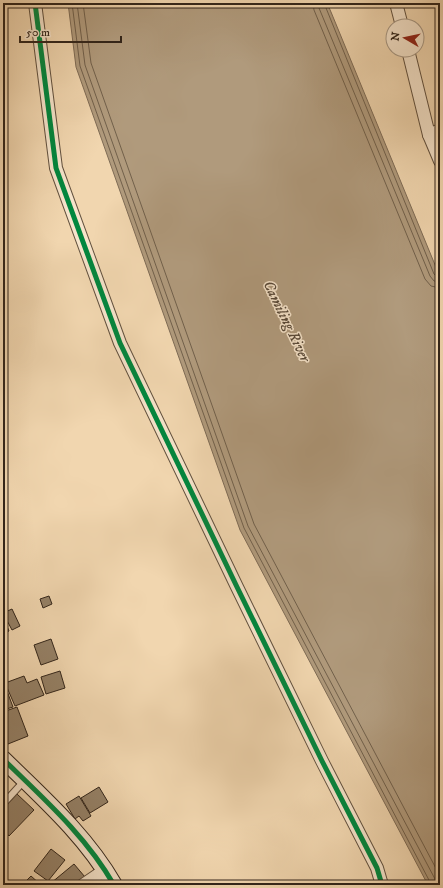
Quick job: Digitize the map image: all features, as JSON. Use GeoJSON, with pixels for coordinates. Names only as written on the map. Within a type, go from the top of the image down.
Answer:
{"type":"FeatureCollection","features":[{"type":"Feature","properties":{"kind":"street"},"geometry":{"type":"LineString","coordinates":[[35,3],[56,168],[120,343],[275,664],[377,868],[382,885]]}},
{"type":"Feature","properties":{"kind":"street"},"geometry":{"type":"LineString","coordinates":[[396,3],[400,18]]}},
{"type":"Feature","properties":{"kind":"street"},"geometry":{"type":"LineString","coordinates":[[411,58],[434,133],[440,161]]}},
{"type":"Feature","properties":{"kind":"street"},"geometry":{"type":"LineString","coordinates":[[3,759],[72,827],[105,870],[114,885]]}},
{"type":"Feature","properties":{"kind":"street"},"geometry":{"type":"LineString","coordinates":[[83,885],[105,870]]}},
{"type":"Feature","properties":{"kind":"lane"},"geometry":{"type":"LineString","coordinates":[[3,804],[25,780]]}},
{"type":"Feature","properties":{"kind":"water","name":"Camiling River"},"geometry":{"type":"Polygon","coordinates":[[[68,3],[327,3],[331,12],[440,277],[440,885],[428,885],[240,530],[76,67],[68,3]]]}},
{"type":"Feature","properties":{"kind":"building"},"geometry":{"type":"Polygon","coordinates":[[[49,596],[52,604],[43,608],[40,599],[49,596]]]}},
{"type":"Feature","properties":{"kind":"building"},"geometry":{"type":"Polygon","coordinates":[[[12,609],[20,626],[12,630],[3,613],[12,609]]]}},
{"type":"Feature","properties":{"kind":"building"},"geometry":{"type":"Polygon","coordinates":[[[3,617],[9,631],[3,634],[3,617]]]}},
{"type":"Feature","properties":{"kind":"building"},"geometry":{"type":"Polygon","coordinates":[[[51,639],[58,659],[41,665],[34,645],[51,639]]]}},
{"type":"Feature","properties":{"kind":"building"},"geometry":{"type":"Polygon","coordinates":[[[60,671],[65,688],[46,694],[41,677],[60,671]]]}},
{"type":"Feature","properties":{"kind":"building"},"geometry":{"type":"Polygon","coordinates":[[[24,676],[27,683],[37,679],[44,695],[15,706],[5,683],[24,676]]]}},
{"type":"Feature","properties":{"kind":"building"},"geometry":{"type":"Polygon","coordinates":[[[7,691],[13,707],[3,710],[3,693],[7,691]]]}},
{"type":"Feature","properties":{"kind":"building"},"geometry":{"type":"Polygon","coordinates":[[[17,707],[28,736],[3,746],[3,712],[17,707]]]}},
{"type":"Feature","properties":{"kind":"building"},"geometry":{"type":"Polygon","coordinates":[[[99,787],[108,802],[90,813],[81,798],[99,787]]]}},
{"type":"Feature","properties":{"kind":"building"},"geometry":{"type":"Polygon","coordinates":[[[17,794],[34,810],[9,836],[3,829],[3,809],[17,794]]]}},
{"type":"Feature","properties":{"kind":"building"},"geometry":{"type":"Polygon","coordinates":[[[79,796],[91,816],[83,821],[79,816],[75,819],[66,804],[79,796]]]}},
{"type":"Feature","properties":{"kind":"building"},"geometry":{"type":"Polygon","coordinates":[[[3,832],[8,837],[3,843],[3,832]]]}},
{"type":"Feature","properties":{"kind":"building"},"geometry":{"type":"Polygon","coordinates":[[[51,849],[65,860],[48,881],[34,871],[51,849]]]}},
{"type":"Feature","properties":{"kind":"building"},"geometry":{"type":"Polygon","coordinates":[[[74,864],[85,877],[75,885],[52,885],[51,883],[74,864]]]}},
{"type":"Feature","properties":{"kind":"building"},"geometry":{"type":"Polygon","coordinates":[[[31,876],[41,885],[22,885],[31,876]]]}},
{"type":"Feature","properties":{"kind":"cycle path"},"geometry":{"type":"LineString","coordinates":[[35,3],[56,168],[120,343],[322,761],[377,868],[382,885]]}},
{"type":"Feature","properties":{"kind":"cycle path"},"geometry":{"type":"LineString","coordinates":[[3,759],[63,818],[103,867],[114,885]]}}]}
